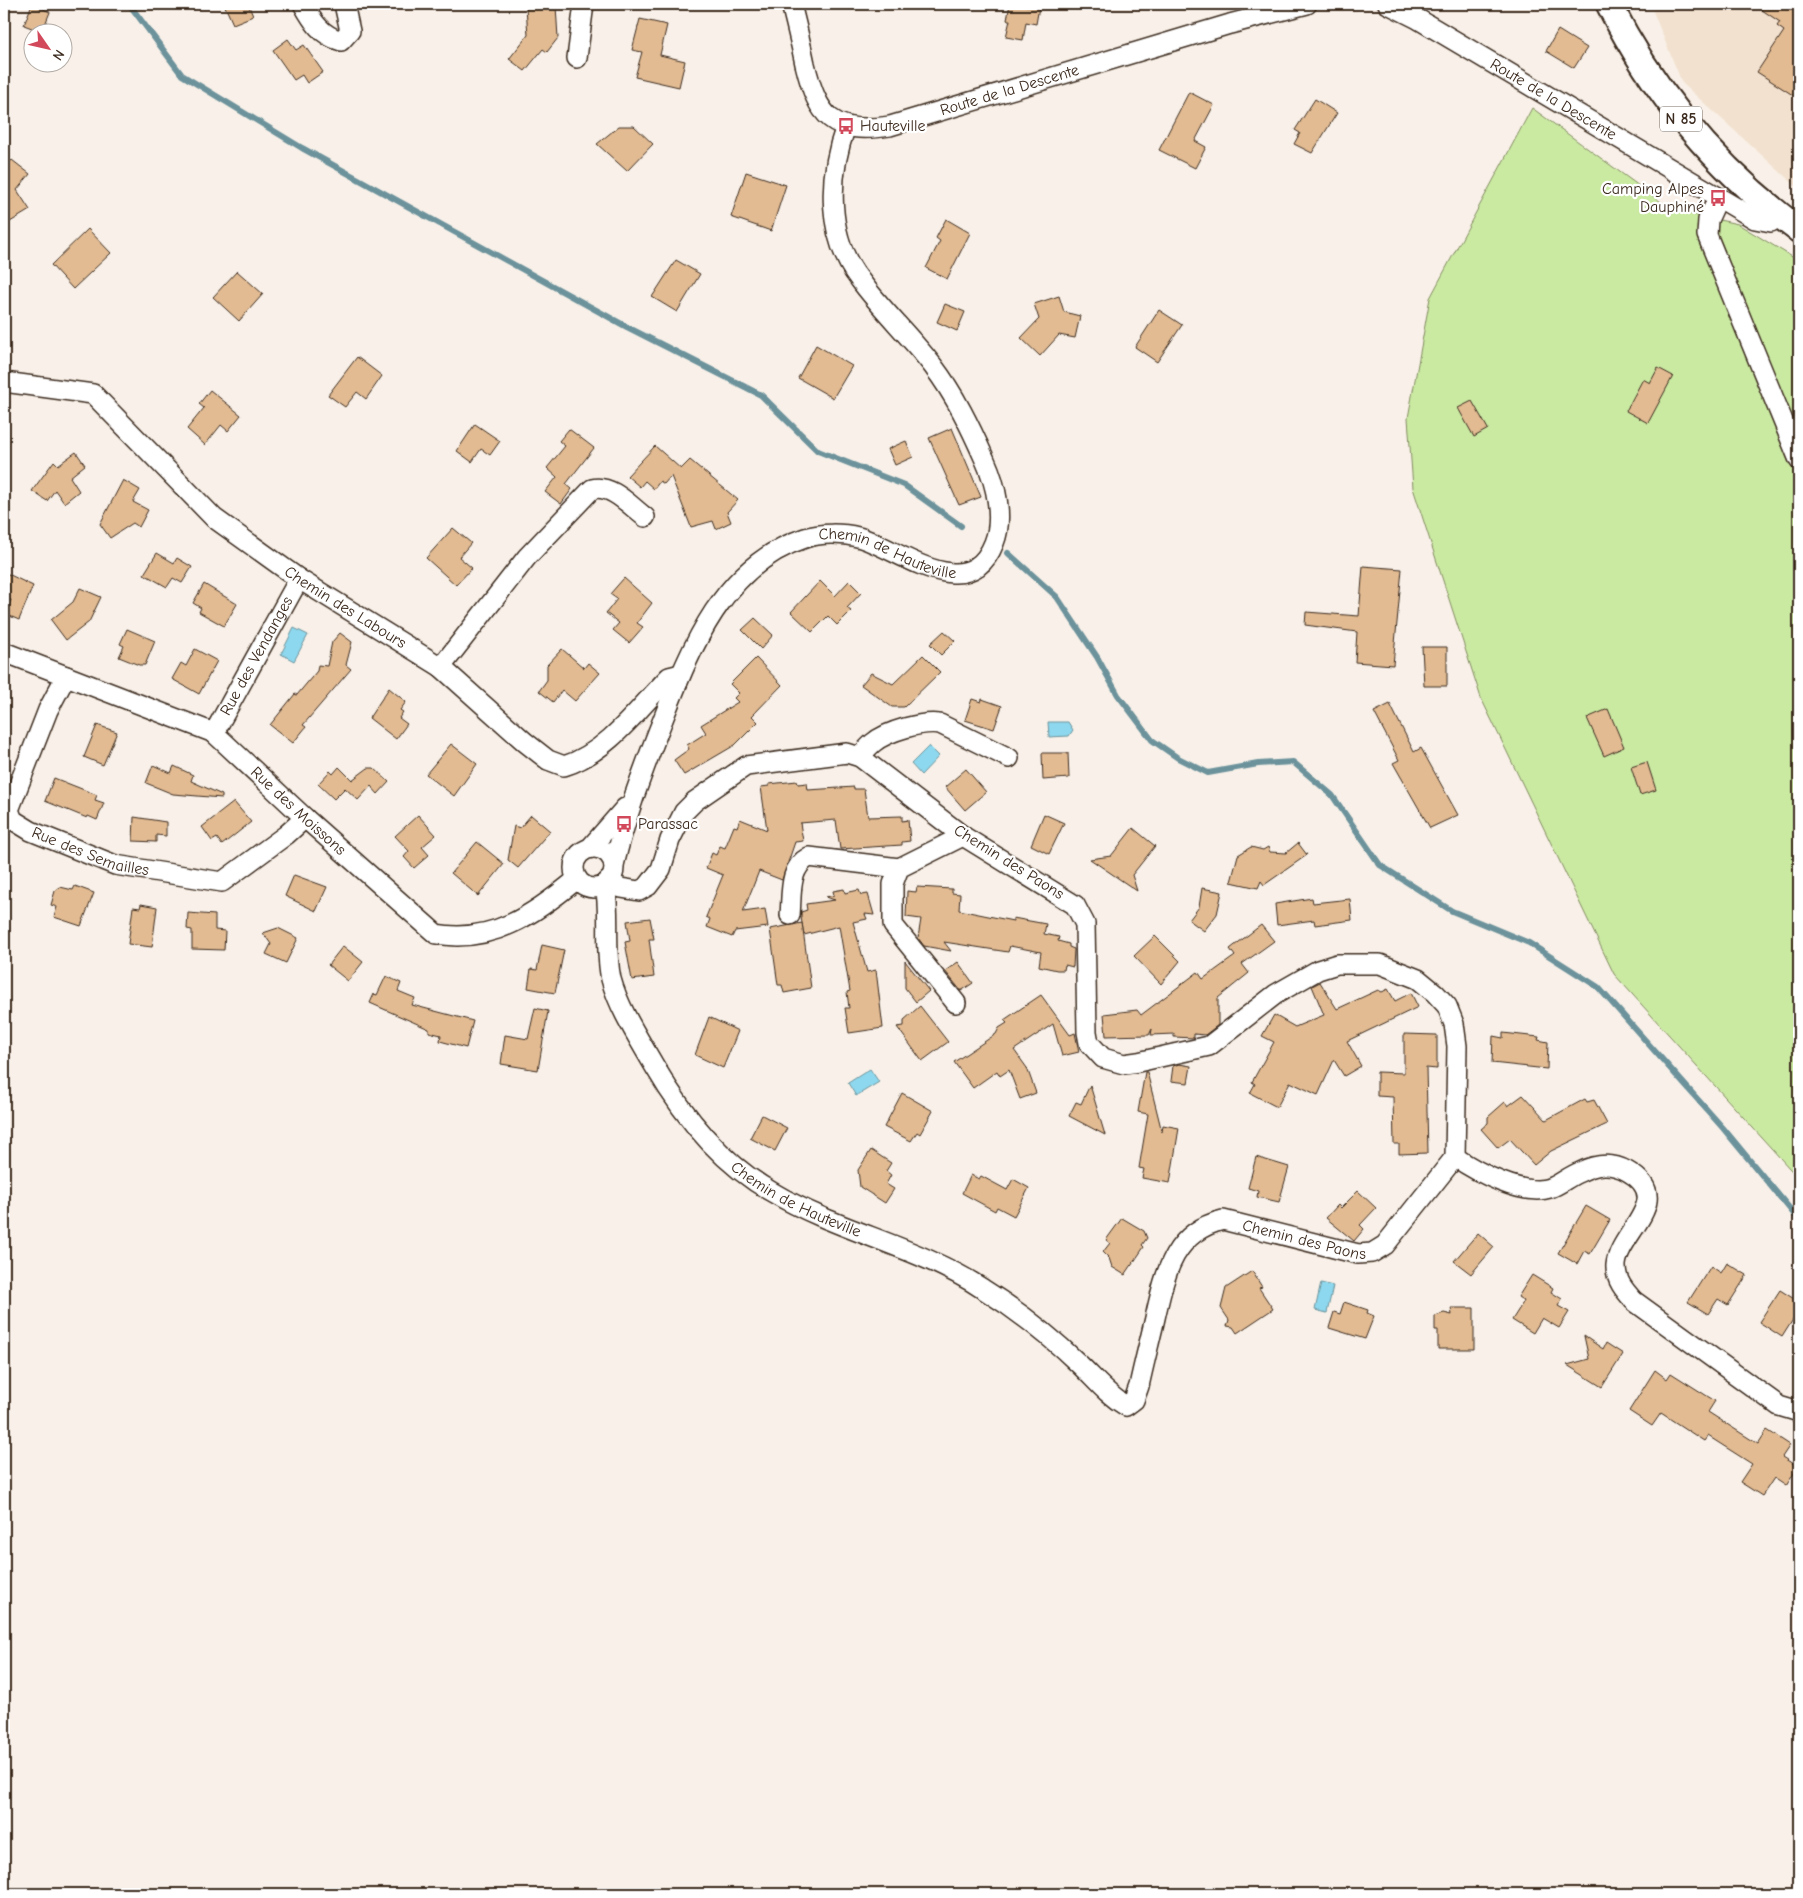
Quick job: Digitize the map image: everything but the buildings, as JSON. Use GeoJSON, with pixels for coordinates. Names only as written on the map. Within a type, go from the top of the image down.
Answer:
{"type":"FeatureCollection","features":[{"type":"Feature","properties":{"kind":"main road","name":"N 85"},"geometry":{"type":"LineString","coordinates":[[1609,4],[1628,43],[1672,109],[1725,166],[1779,215],[1799,230]]}},
{"type":"Feature","properties":{"kind":"street"},"geometry":{"type":"LineString","coordinates":[[303,4],[314,23],[327,36],[341,41],[350,31],[344,4]]}},
{"type":"Feature","properties":{"kind":"street"},"geometry":{"type":"LineString","coordinates":[[577,58],[584,4]]}},
{"type":"Feature","properties":{"kind":"street","name":"Route de la Descente"},"geometry":{"type":"LineString","coordinates":[[791,4],[813,96],[832,119],[846,126],[867,129],[890,126],[1230,24],[1307,4]]}},
{"type":"Feature","properties":{"kind":"street","name":"Route de la Descente"},"geometry":{"type":"LineString","coordinates":[[1388,4],[1665,165],[1755,220],[1771,222],[1779,215]]}},
{"type":"Feature","properties":{"kind":"street","name":"Chemin de Hauteville"},"geometry":{"type":"LineString","coordinates":[[846,126],[834,171],[834,207],[837,232],[846,259],[859,279],[931,364],[957,399],[992,476],[998,508],[994,542],[985,559],[971,570],[954,573],[938,572],[859,537],[836,534],[810,536],[785,544],[751,568],[726,594],[704,625],[681,674],[632,800],[609,877],[608,961],[618,998],[674,1100],[698,1130],[732,1164],[772,1193],[822,1216],[934,1261],[983,1288],[1079,1364],[1111,1397],[1126,1406]]}},
{"type":"Feature","properties":{"kind":"street"},"geometry":{"type":"LineString","coordinates":[[1718,198],[1708,220],[1707,235],[1799,460]]}},
{"type":"Feature","properties":{"kind":"street","name":"Chemin des Labours"},"geometry":{"type":"LineString","coordinates":[[4,382],[93,394],[214,518],[299,579],[441,668],[548,760],[564,766],[579,761],[606,741],[669,677],[681,674]]}},
{"type":"Feature","properties":{"kind":"street"},"geometry":{"type":"LineString","coordinates":[[441,668],[527,557],[592,489],[598,487],[609,490],[645,517]]}},
{"type":"Feature","properties":{"kind":"street","name":"Rue des Vendanges"},"geometry":{"type":"LineString","coordinates":[[214,733],[299,579]]}},
{"type":"Feature","properties":{"kind":"street","name":"Rue des Moissons"},"geometry":{"type":"LineString","coordinates":[[4,652],[214,733],[305,818],[436,934],[456,937],[483,934],[523,919],[577,879]]}},
{"type":"Feature","properties":{"kind":"street","name":"Rue des Semailles"},"geometry":{"type":"LineString","coordinates":[[66,676],[48,710],[10,810],[12,820],[31,831],[115,865],[222,882],[286,835],[305,818]]}},
{"type":"Feature","properties":{"kind":"street"},"geometry":{"type":"LineString","coordinates":[[609,877],[592,888],[581,884],[577,879],[574,868],[578,855],[590,848],[602,850],[608,854],[609,877],[621,888],[639,891],[648,886],[661,869],[670,840],[684,812],[695,801],[746,766],[847,754],[860,757],[875,741],[917,724],[928,722],[940,724],[1009,758]]}},
{"type":"Feature","properties":{"kind":"street","name":"Chemin des Paons"},"geometry":{"type":"LineString","coordinates":[[860,757],[963,836],[1066,898],[1081,913],[1085,924],[1086,938],[1087,1032],[1089,1043],[1096,1052],[1113,1062],[1138,1062],[1209,1046],[1299,979],[1337,964],[1380,964],[1418,979],[1435,993],[1446,1006],[1454,1024],[1457,1046],[1455,1157],[1385,1245],[1372,1253],[1358,1254],[1223,1220],[1208,1224],[1189,1237],[1175,1253],[1163,1281],[1139,1386],[1134,1400],[1126,1406]]}},
{"type":"Feature","properties":{"kind":"street","name":"Chemin de Hauteville"},"geometry":{"type":"LineString","coordinates":[[590,848],[632,800]]}},
{"type":"Feature","properties":{"kind":"street"},"geometry":{"type":"LineString","coordinates":[[790,915],[793,876],[800,862],[809,857],[899,868],[963,836]]}},
{"type":"Feature","properties":{"kind":"street"},"geometry":{"type":"LineString","coordinates":[[899,868],[893,884],[892,926],[956,1003]]}},
{"type":"Feature","properties":{"kind":"street"},"geometry":{"type":"LineString","coordinates":[[1455,1157],[1466,1165],[1526,1190],[1538,1191],[1551,1188],[1579,1172],[1597,1165],[1610,1164],[1634,1175],[1644,1186],[1647,1198],[1644,1212],[1620,1251],[1616,1264],[1617,1278],[1625,1291],[1634,1301],[1779,1406],[1799,1412]]}},
{"type":"Feature","properties":{"kind":"shaded area"},"geometry":{"type":"Polygon","coordinates":[[[1650,4],[1799,4],[1799,189],[1682,83],[1650,4]]]}},
{"type":"Feature","properties":{"kind":"green space"},"geometry":{"type":"Polygon","coordinates":[[[1532,108],[1672,210],[1738,224],[1799,261],[1799,1179],[1614,974],[1481,698],[1413,488],[1408,418],[1430,298],[1532,108]]]}},
{"type":"Feature","properties":{"kind":"water"},"geometry":{"type":"Polygon","coordinates":[[[294,628],[308,635],[294,661],[281,654],[294,628]]]}},
{"type":"Feature","properties":{"kind":"water"},"geometry":{"type":"Polygon","coordinates":[[[1048,722],[1068,722],[1073,730],[1069,736],[1049,737],[1048,722]]]}},
{"type":"Feature","properties":{"kind":"water"},"geometry":{"type":"Polygon","coordinates":[[[929,746],[939,756],[921,775],[911,764],[929,746]]]}},
{"type":"Feature","properties":{"kind":"water"},"geometry":{"type":"Polygon","coordinates":[[[870,1069],[879,1082],[856,1096],[848,1083],[870,1069]]]}},
{"type":"Feature","properties":{"kind":"water"},"geometry":{"type":"Polygon","coordinates":[[[1321,1283],[1333,1286],[1327,1313],[1315,1310],[1321,1283]]]}},
{"type":"Feature","properties":{"kind":"waterway"},"geometry":{"type":"LineString","coordinates":[[129,4],[182,75],[302,148],[627,327],[761,395],[818,451],[904,485],[961,526]]}},
{"type":"Feature","properties":{"kind":"waterway"},"geometry":{"type":"LineString","coordinates":[[1008,553],[1057,597],[1097,657],[1118,695],[1152,740],[1178,758],[1208,773],[1258,764],[1293,762],[1332,795],[1380,865],[1452,911],[1529,943],[1598,987],[1723,1128],[1799,1220]]}},
{"type":"Feature","properties":{"kind":"place","name":"Hauteville"},"geometry":{"type":"Point","coordinates":[846,126]}},
{"type":"Feature","properties":{"kind":"place","name":"Camping Alpes Dauphiné"},"geometry":{"type":"Point","coordinates":[1718,198]}},
{"type":"Feature","properties":{"kind":"place","name":"Parassac"},"geometry":{"type":"Point","coordinates":[624,824]}}]}
